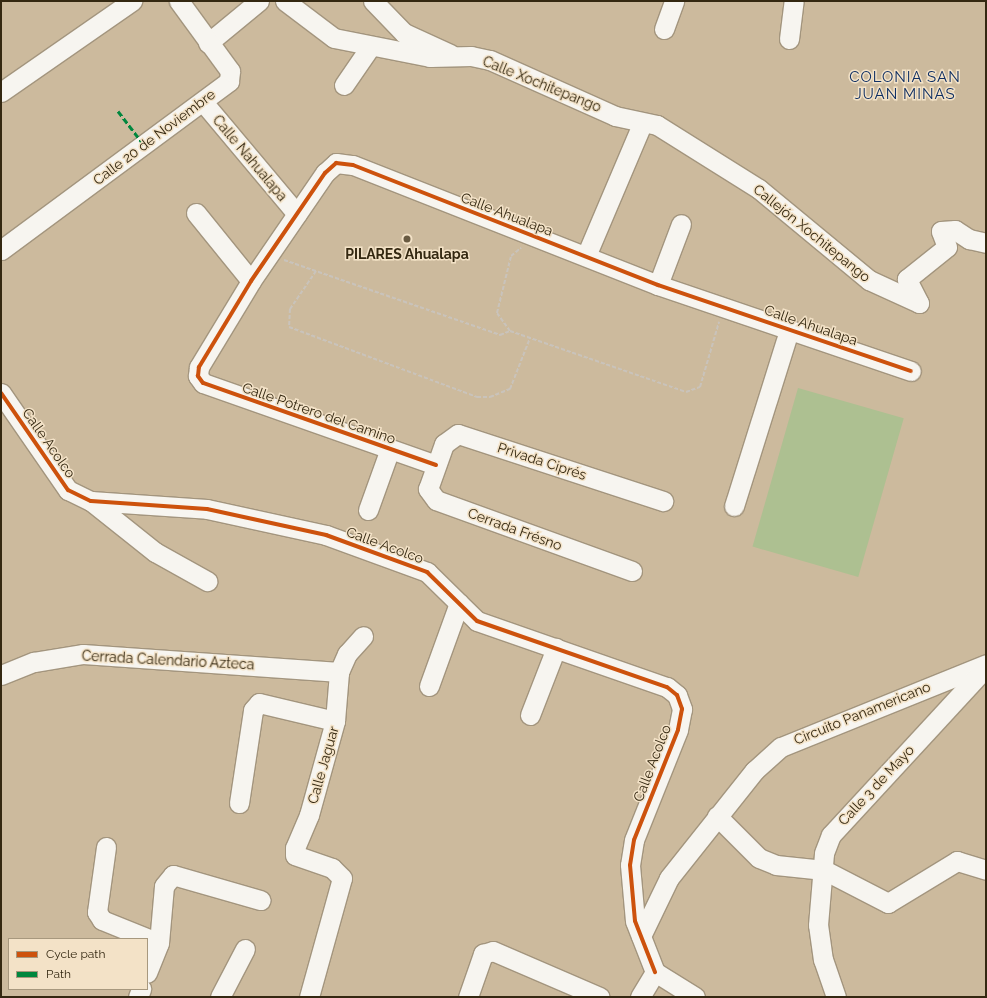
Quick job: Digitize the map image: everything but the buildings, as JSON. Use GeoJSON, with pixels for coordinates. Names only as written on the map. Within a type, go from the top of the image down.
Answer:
{"type":"FeatureCollection","features":[{"type":"Feature","properties":{"kind":"street"},"geometry":{"type":"LineString","coordinates":[[1,92],[132,1]]}},
{"type":"Feature","properties":{"kind":"street","name":"Calle 20 de Noviembre"},"geometry":{"type":"LineString","coordinates":[[1,250],[203,102],[231,76],[179,1]]}},
{"type":"Feature","properties":{"kind":"street"},"geometry":{"type":"LineString","coordinates":[[208,43],[259,1]]}},
{"type":"Feature","properties":{"kind":"street","name":"Calle Xochitepango"},"geometry":{"type":"LineString","coordinates":[[285,1],[334,38],[370,47],[430,58],[453,56],[490,60],[642,124]]}},
{"type":"Feature","properties":{"kind":"street"},"geometry":{"type":"LineString","coordinates":[[373,1],[404,33],[453,56]]}},
{"type":"Feature","properties":{"kind":"street"},"geometry":{"type":"LineString","coordinates":[[664,29],[674,1]]}},
{"type":"Feature","properties":{"kind":"street"},"geometry":{"type":"LineString","coordinates":[[790,39],[794,1]]}},
{"type":"Feature","properties":{"kind":"street"},"geometry":{"type":"LineString","coordinates":[[344,85],[370,47]]}},
{"type":"Feature","properties":{"kind":"street","name":"Calle Nahualapa"},"geometry":{"type":"LineString","coordinates":[[203,102],[297,214]]}},
{"type":"Feature","properties":{"kind":"street"},"geometry":{"type":"LineString","coordinates":[[586,256],[642,124]]}},
{"type":"Feature","properties":{"kind":"street","name":"Callejón Xochitepango"},"geometry":{"type":"LineString","coordinates":[[642,124],[657,125],[759,189],[869,280],[919,303],[907,279],[947,247],[941,231],[955,230],[969,239],[986,243]]}},
{"type":"Feature","properties":{"kind":"street","name":"Calle Ahualapa"},"geometry":{"type":"LineString","coordinates":[[198,376],[199,368],[251,281],[325,173],[336,163],[353,165],[658,285],[911,371]]}},
{"type":"Feature","properties":{"kind":"street"},"geometry":{"type":"LineString","coordinates":[[196,213],[251,281]]}},
{"type":"Feature","properties":{"kind":"street"},"geometry":{"type":"LineString","coordinates":[[658,285],[681,224]]}},
{"type":"Feature","properties":{"kind":"street"},"geometry":{"type":"LineString","coordinates":[[734,506],[789,330]]}},
{"type":"Feature","properties":{"kind":"street","name":"Calle Potrero del Camino"},"geometry":{"type":"LineString","coordinates":[[198,376],[203,383],[436,465]]}},
{"type":"Feature","properties":{"kind":"street","name":"Calle Acolco"},"geometry":{"type":"LineString","coordinates":[[1,393],[68,490],[91,501],[207,509],[326,535],[427,572],[477,620],[667,687],[677,695],[682,708],[678,730],[634,840],[630,865],[631,892],[641,936],[655,972]]}},
{"type":"Feature","properties":{"kind":"street","name":"Privada Ciprés"},"geometry":{"type":"LineString","coordinates":[[436,465],[444,444],[458,434],[663,501]]}},
{"type":"Feature","properties":{"kind":"street"},"geometry":{"type":"LineString","coordinates":[[368,510],[390,450]]}},
{"type":"Feature","properties":{"kind":"street","name":"Cerrada Frésno"},"geometry":{"type":"LineString","coordinates":[[436,465],[428,489],[436,500],[632,570]]}},
{"type":"Feature","properties":{"kind":"street"},"geometry":{"type":"LineString","coordinates":[[91,501],[155,552],[207,581]]}},
{"type":"Feature","properties":{"kind":"street"},"geometry":{"type":"LineString","coordinates":[[430,686],[459,603]]}},
{"type":"Feature","properties":{"kind":"street","name":"Calle Jaguar"},"geometry":{"type":"LineString","coordinates":[[309,997],[342,878],[332,868],[296,855],[335,721],[339,672],[347,654],[363,636]]}},
{"type":"Feature","properties":{"kind":"street"},"geometry":{"type":"LineString","coordinates":[[530,715],[556,648]]}},
{"type":"Feature","properties":{"kind":"street","name":"Cerrada Calendario Azteca"},"geometry":{"type":"LineString","coordinates":[[1,675],[34,662],[83,654],[339,672]]}},
{"type":"Feature","properties":{"kind":"street","name":"Circuito Panamericano"},"geometry":{"type":"LineString","coordinates":[[641,936],[669,878],[754,771],[781,746],[873,706],[986,665]]}},
{"type":"Feature","properties":{"kind":"street","name":"Calle 3 de Mayo"},"geometry":{"type":"LineString","coordinates":[[836,997],[823,960],[818,925],[824,870],[824,853],[843,818],[986,665]]}},
{"type":"Feature","properties":{"kind":"street"},"geometry":{"type":"LineString","coordinates":[[239,803],[253,710],[259,703],[335,721]]}},
{"type":"Feature","properties":{"kind":"street"},"geometry":{"type":"LineString","coordinates":[[717,816],[759,858],[776,865],[824,870],[892,903],[920,881],[957,861],[986,870]]}},
{"type":"Feature","properties":{"kind":"street"},"geometry":{"type":"LineString","coordinates":[[106,847],[97,912],[102,920],[159,942]]}},
{"type":"Feature","properties":{"kind":"street"},"geometry":{"type":"LineString","coordinates":[[148,970],[159,942],[164,886],[173,875],[260,900]]}},
{"type":"Feature","properties":{"kind":"street"},"geometry":{"type":"LineString","coordinates":[[220,997],[245,949]]}},
{"type":"Feature","properties":{"kind":"street"},"geometry":{"type":"LineString","coordinates":[[468,997],[483,954],[493,951],[600,997]]}},
{"type":"Feature","properties":{"kind":"street"},"geometry":{"type":"LineString","coordinates":[[640,997],[655,972],[695,997]]}},
{"type":"Feature","properties":{"kind":"path"},"geometry":{"type":"LineString","coordinates":[[529,251],[521,248],[511,256],[497,313],[510,331],[530,338],[686,392],[700,387],[718,317]]}},
{"type":"Feature","properties":{"kind":"path"},"geometry":{"type":"LineString","coordinates":[[269,254],[500,336],[510,331]]}},
{"type":"Feature","properties":{"kind":"path"},"geometry":{"type":"LineString","coordinates":[[316,271],[290,309],[289,327],[477,397],[490,397],[510,389],[530,338]]}},
{"type":"Feature","properties":{"kind":"green space"},"geometry":{"type":"Polygon","coordinates":[[[798,388],[904,418],[858,577],[753,547],[798,388]]]}},
{"type":"Feature","properties":{"kind":"marked path"},"geometry":{"type":"LineString","coordinates":[[118,111],[144,145]]}},
{"type":"Feature","properties":{"kind":"cycle path"},"geometry":{"type":"LineString","coordinates":[[436,465],[203,383],[198,376],[199,367],[251,281],[325,173],[336,163],[353,165],[658,285],[911,371]]}},
{"type":"Feature","properties":{"kind":"cycle path"},"geometry":{"type":"LineString","coordinates":[[1,393],[68,490],[91,501],[207,509],[326,535],[427,572],[477,621],[667,687],[677,695],[682,709],[678,730],[634,840],[630,865],[635,921],[655,972]]}},
{"type":"Feature","properties":{"kind":"place","name":"PILARES Ahualapa"},"geometry":{"type":"Point","coordinates":[407,239]}},
{"type":"Feature","properties":{"kind":"district","name":"COLONIA SAN JUAN MINAS"},"geometry":{"type":"Point","coordinates":[905,86]}}]}
